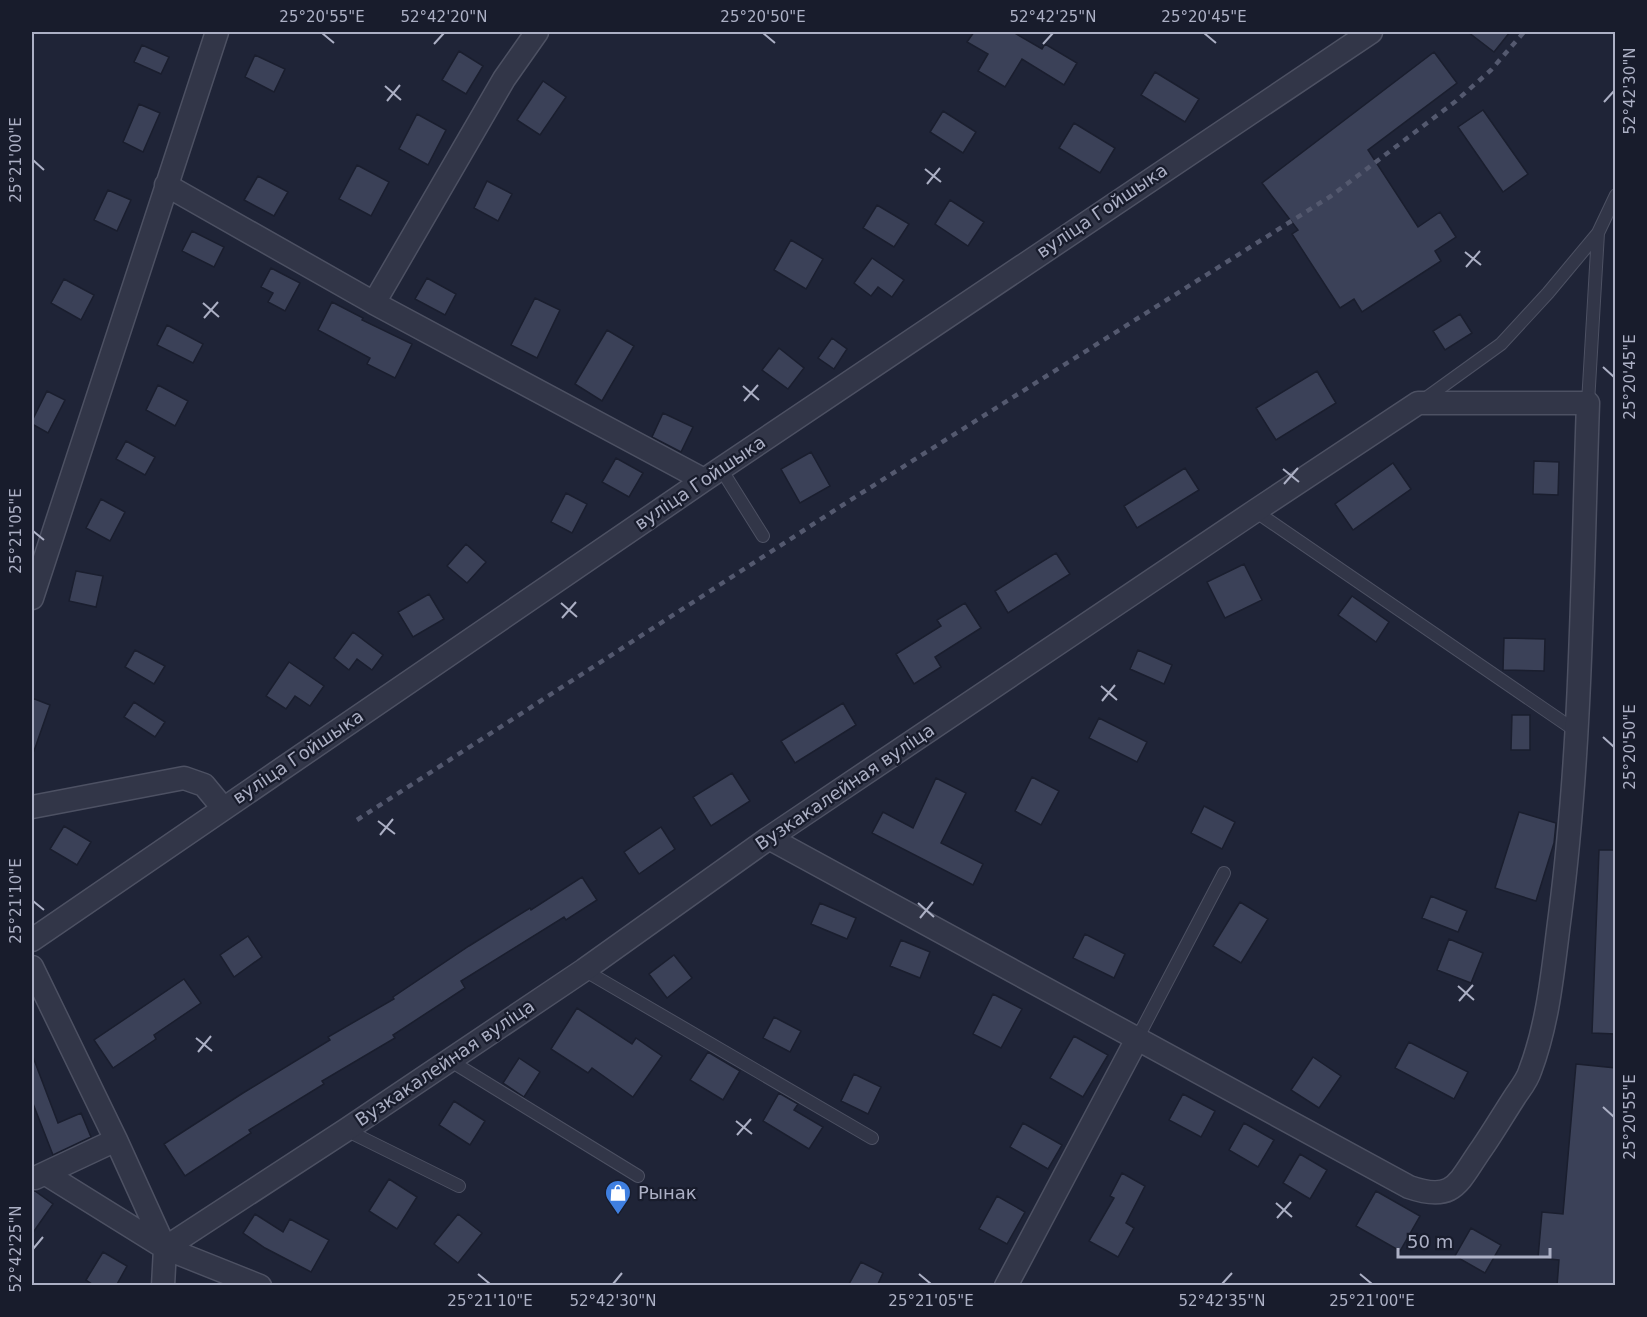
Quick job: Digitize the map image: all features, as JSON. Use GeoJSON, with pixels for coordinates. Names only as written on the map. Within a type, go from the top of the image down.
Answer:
{"type":"FeatureCollection","features":[{"type":"Feature","properties":{"kind":"street"},"geometry":{"type":"LineString","coordinates":[[32,598],[217,32]]}},
{"type":"Feature","properties":{"kind":"street"},"geometry":{"type":"LineString","coordinates":[[374,303],[504,79],[537,32]]}},
{"type":"Feature","properties":{"kind":"street","name":"вуліца Гойшыка"},"geometry":{"type":"LineString","coordinates":[[32,940],[713,474],[1371,32]]}},
{"type":"Feature","properties":{"kind":"street"},"geometry":{"type":"LineString","coordinates":[[166,185],[374,303],[713,474]]}},
{"type":"Feature","properties":{"kind":"street"},"geometry":{"type":"LineString","coordinates":[[769,838],[1409,1187],[1425,1193],[1438,1194],[1450,1190],[1492,1133],[1530,1073],[1546,1022],[1566,870],[1576,731],[1588,403],[1418,403]]}},
{"type":"Feature","properties":{"kind":"street","name":"Вузкакалейная вуліца"},"geometry":{"type":"LineString","coordinates":[[165,1248],[584,970],[769,838],[1418,403]]}},
{"type":"Feature","properties":{"kind":"street"},"geometry":{"type":"LineString","coordinates":[[32,807],[184,778],[204,785],[223,808]]}},
{"type":"Feature","properties":{"kind":"street"},"geometry":{"type":"LineString","coordinates":[[32,967],[116,1140],[165,1248],[163,1286]]}},
{"type":"Feature","properties":{"kind":"street"},"geometry":{"type":"LineString","coordinates":[[1006,1286],[1137,1039]]}},
{"type":"Feature","properties":{"kind":"street"},"geometry":{"type":"LineString","coordinates":[[39,1176],[116,1140]]}},
{"type":"Feature","properties":{"kind":"street"},"geometry":{"type":"LineString","coordinates":[[39,1176],[165,1248],[260,1286]]}},
{"type":"Feature","properties":{"kind":"lane"},"geometry":{"type":"LineString","coordinates":[[1418,403],[1501,344],[1548,293],[1598,233],[1616,195]]}},
{"type":"Feature","properties":{"kind":"lane"},"geometry":{"type":"LineString","coordinates":[[1588,403],[1598,233]]}},
{"type":"Feature","properties":{"kind":"lane"},"geometry":{"type":"LineString","coordinates":[[713,474],[763,536]]}},
{"type":"Feature","properties":{"kind":"lane"},"geometry":{"type":"LineString","coordinates":[[1254,511],[1576,731]]}},
{"type":"Feature","properties":{"kind":"lane"},"geometry":{"type":"LineString","coordinates":[[1137,1039],[1224,873]]}},
{"type":"Feature","properties":{"kind":"lane"},"geometry":{"type":"LineString","coordinates":[[584,970],[872,1138]]}},
{"type":"Feature","properties":{"kind":"lane"},"geometry":{"type":"LineString","coordinates":[[449,1060],[638,1176]]}},
{"type":"Feature","properties":{"kind":"lane"},"geometry":{"type":"LineString","coordinates":[[346,1130],[459,1186]]}},
{"type":"Feature","properties":{"kind":"building"},"geometry":{"type":"Polygon","coordinates":[[[974,32],[1013,32],[1042,49],[1045,44],[1077,63],[1064,85],[1022,59],[1005,87],[978,71],[988,54],[967,42],[974,32]]]}},
{"type":"Feature","properties":{"kind":"building"},"geometry":{"type":"Polygon","coordinates":[[[1468,32],[1510,32],[1494,52],[1468,32]]]}},
{"type":"Feature","properties":{"kind":"building"},"geometry":{"type":"Polygon","coordinates":[[[142,45],[169,57],[161,74],[134,62],[142,45]]]}},
{"type":"Feature","properties":{"kind":"building"},"geometry":{"type":"Polygon","coordinates":[[[459,51],[483,66],[466,94],[442,80],[459,51]]]}},
{"type":"Feature","properties":{"kind":"building"},"geometry":{"type":"Polygon","coordinates":[[[1434,52],[1457,83],[1368,150],[1418,227],[1440,212],[1456,237],[1435,251],[1441,261],[1362,312],[1354,299],[1340,308],[1292,234],[1298,230],[1262,183],[1434,52]]]}},
{"type":"Feature","properties":{"kind":"building"},"geometry":{"type":"Polygon","coordinates":[[[255,55],[285,69],[274,92],[245,77],[255,55]]]}},
{"type":"Feature","properties":{"kind":"building"},"geometry":{"type":"Polygon","coordinates":[[[1155,72],[1199,99],[1185,122],[1141,95],[1155,72]]]}},
{"type":"Feature","properties":{"kind":"building"},"geometry":{"type":"Polygon","coordinates":[[[543,81],[566,97],[540,135],[517,120],[543,81]]]}},
{"type":"Feature","properties":{"kind":"building"},"geometry":{"type":"Polygon","coordinates":[[[139,104],[160,113],[143,152],[123,142],[139,104]]]}},
{"type":"Feature","properties":{"kind":"building"},"geometry":{"type":"Polygon","coordinates":[[[1483,110],[1528,174],[1503,192],[1458,127],[1483,110]]]}},
{"type":"Feature","properties":{"kind":"building"},"geometry":{"type":"Polygon","coordinates":[[[943,111],[976,132],[963,153],[930,132],[943,111]]]}},
{"type":"Feature","properties":{"kind":"building"},"geometry":{"type":"Polygon","coordinates":[[[417,114],[446,130],[428,165],[399,149],[417,114]]]}},
{"type":"Feature","properties":{"kind":"building"},"geometry":{"type":"Polygon","coordinates":[[[1074,123],[1115,148],[1100,173],[1059,148],[1074,123]]]}},
{"type":"Feature","properties":{"kind":"building"},"geometry":{"type":"Polygon","coordinates":[[[357,165],[389,182],[371,216],[339,199],[357,165]]]}},
{"type":"Feature","properties":{"kind":"building"},"geometry":{"type":"Polygon","coordinates":[[[258,176],[288,192],[274,216],[244,200],[258,176]]]}},
{"type":"Feature","properties":{"kind":"building"},"geometry":{"type":"Polygon","coordinates":[[[487,181],[512,194],[498,221],[474,208],[487,181]]]}},
{"type":"Feature","properties":{"kind":"building"},"geometry":{"type":"Polygon","coordinates":[[[108,190],[131,200],[117,231],[94,220],[108,190]]]}},
{"type":"Feature","properties":{"kind":"building"},"geometry":{"type":"Polygon","coordinates":[[[950,200],[984,222],[968,246],[935,224],[950,200]]]}},
{"type":"Feature","properties":{"kind":"building"},"geometry":{"type":"Polygon","coordinates":[[[877,205],[909,224],[894,247],[863,228],[877,205]]]}},
{"type":"Feature","properties":{"kind":"building"},"geometry":{"type":"Polygon","coordinates":[[[192,231],[224,247],[214,267],[182,251],[192,231]]]}},
{"type":"Feature","properties":{"kind":"building"},"geometry":{"type":"Polygon","coordinates":[[[791,240],[823,259],[806,289],[774,270],[791,240]]]}},
{"type":"Feature","properties":{"kind":"building"},"geometry":{"type":"Polygon","coordinates":[[[872,258],[904,280],[892,297],[878,287],[871,296],[854,283],[872,258]]]}},
{"type":"Feature","properties":{"kind":"building"},"geometry":{"type":"Polygon","coordinates":[[[271,268],[300,283],[285,311],[268,302],[273,293],[261,287],[271,268]]]}},
{"type":"Feature","properties":{"kind":"building"},"geometry":{"type":"Polygon","coordinates":[[[427,278],[456,294],[445,315],[415,299],[427,278]]]}},
{"type":"Feature","properties":{"kind":"building"},"geometry":{"type":"Polygon","coordinates":[[[64,279],[94,295],[81,320],[51,303],[64,279]]]}},
{"type":"Feature","properties":{"kind":"building"},"geometry":{"type":"Polygon","coordinates":[[[535,298],[560,310],[537,358],[511,345],[535,298]]]}},
{"type":"Feature","properties":{"kind":"building"},"geometry":{"type":"Polygon","coordinates":[[[332,302],[363,318],[362,320],[412,344],[395,378],[367,364],[370,358],[318,330],[332,302]]]}},
{"type":"Feature","properties":{"kind":"building"},"geometry":{"type":"Polygon","coordinates":[[[1460,314],[1472,333],[1445,350],[1433,331],[1460,314]]]}},
{"type":"Feature","properties":{"kind":"building"},"geometry":{"type":"Polygon","coordinates":[[[167,325],[203,344],[193,363],[157,345],[167,325]]]}},
{"type":"Feature","properties":{"kind":"building"},"geometry":{"type":"Polygon","coordinates":[[[607,330],[634,346],[602,401],[575,384],[607,330]]]}},
{"type":"Feature","properties":{"kind":"building"},"geometry":{"type":"Polygon","coordinates":[[[832,338],[847,349],[834,369],[818,358],[832,338]]]}},
{"type":"Feature","properties":{"kind":"building"},"geometry":{"type":"Polygon","coordinates":[[[779,348],[804,368],[788,389],[762,370],[779,348]]]}},
{"type":"Feature","properties":{"kind":"building"},"geometry":{"type":"Polygon","coordinates":[[[1317,371],[1336,403],[1276,440],[1256,408],[1317,371]]]}},
{"type":"Feature","properties":{"kind":"building"},"geometry":{"type":"Polygon","coordinates":[[[158,385],[188,401],[175,426],[146,410],[158,385]]]}},
{"type":"Feature","properties":{"kind":"building"},"geometry":{"type":"Polygon","coordinates":[[[47,391],[65,400],[48,433],[32,424],[47,391]]]}},
{"type":"Feature","properties":{"kind":"building"},"geometry":{"type":"Polygon","coordinates":[[[663,413],[693,427],[681,452],[652,437],[663,413]]]}},
{"type":"Feature","properties":{"kind":"building"},"geometry":{"type":"Polygon","coordinates":[[[126,441],[155,457],[145,475],[116,459],[126,441]]]}},
{"type":"Feature","properties":{"kind":"building"},"geometry":{"type":"Polygon","coordinates":[[[811,452],[830,486],[800,503],[781,469],[811,452]]]}},
{"type":"Feature","properties":{"kind":"building"},"geometry":{"type":"Polygon","coordinates":[[[616,458],[643,473],[629,497],[602,482],[616,458]]]}},
{"type":"Feature","properties":{"kind":"building"},"geometry":{"type":"Polygon","coordinates":[[[1534,461],[1559,462],[1558,495],[1533,494],[1534,461]]]}},
{"type":"Feature","properties":{"kind":"building"},"geometry":{"type":"Polygon","coordinates":[[[1393,463],[1411,489],[1353,530],[1335,504],[1393,463]]]}},
{"type":"Feature","properties":{"kind":"building"},"geometry":{"type":"Polygon","coordinates":[[[1185,468],[1199,490],[1137,528],[1124,506],[1185,468]]]}},
{"type":"Feature","properties":{"kind":"building"},"geometry":{"type":"Polygon","coordinates":[[[566,493],[587,504],[572,533],[551,522],[566,493]]]}},
{"type":"Feature","properties":{"kind":"building"},"geometry":{"type":"Polygon","coordinates":[[[101,499],[125,512],[110,541],[86,528],[101,499]]]}},
{"type":"Feature","properties":{"kind":"building"},"geometry":{"type":"Polygon","coordinates":[[[466,544],[486,562],[467,583],[447,566],[466,544]]]}},
{"type":"Feature","properties":{"kind":"building"},"geometry":{"type":"Polygon","coordinates":[[[1056,553],[1070,574],[1008,613],[995,591],[1056,553]]]}},
{"type":"Feature","properties":{"kind":"building"},"geometry":{"type":"Polygon","coordinates":[[[1244,564],[1262,600],[1225,618],[1207,582],[1244,564]]]}},
{"type":"Feature","properties":{"kind":"building"},"geometry":{"type":"Polygon","coordinates":[[[76,571],[103,576],[96,607],[69,601],[76,571]]]}},
{"type":"Feature","properties":{"kind":"building"},"geometry":{"type":"Polygon","coordinates":[[[429,594],[444,619],[413,637],[398,612],[429,594]]]}},
{"type":"Feature","properties":{"kind":"building"},"geometry":{"type":"Polygon","coordinates":[[[1352,596],[1389,622],[1376,642],[1338,615],[1352,596]]]}},
{"type":"Feature","properties":{"kind":"building"},"geometry":{"type":"Polygon","coordinates":[[[965,603],[981,628],[935,657],[941,667],[914,684],[896,654],[941,626],[937,620],[965,603]]]}},
{"type":"Feature","properties":{"kind":"building"},"geometry":{"type":"Polygon","coordinates":[[[353,632],[383,655],[372,670],[357,659],[349,670],[334,658],[353,632]]]}},
{"type":"Feature","properties":{"kind":"building"},"geometry":{"type":"Polygon","coordinates":[[[1504,638],[1545,639],[1544,671],[1503,670],[1504,638]]]}},
{"type":"Feature","properties":{"kind":"building"},"geometry":{"type":"Polygon","coordinates":[[[135,650],[165,666],[154,684],[125,667],[135,650]]]}},
{"type":"Feature","properties":{"kind":"building"},"geometry":{"type":"Polygon","coordinates":[[[1138,650],[1172,665],[1164,684],[1130,669],[1138,650]]]}},
{"type":"Feature","properties":{"kind":"building"},"geometry":{"type":"Polygon","coordinates":[[[289,662],[324,686],[310,706],[295,696],[286,709],[266,696],[289,662]]]}},
{"type":"Feature","properties":{"kind":"building"},"geometry":{"type":"Polygon","coordinates":[[[32,698],[50,705],[34,751],[32,751],[32,698]]]}},
{"type":"Feature","properties":{"kind":"building"},"geometry":{"type":"Polygon","coordinates":[[[134,702],[165,722],[155,737],[124,717],[134,702]]]}},
{"type":"Feature","properties":{"kind":"building"},"geometry":{"type":"Polygon","coordinates":[[[843,703],[856,725],[795,763],[781,741],[843,703]]]}},
{"type":"Feature","properties":{"kind":"building"},"geometry":{"type":"Polygon","coordinates":[[[1512,715],[1530,715],[1530,750],[1511,750],[1512,715]]]}},
{"type":"Feature","properties":{"kind":"building"},"geometry":{"type":"Polygon","coordinates":[[[1099,718],[1147,742],[1137,762],[1089,738],[1099,718]]]}},
{"type":"Feature","properties":{"kind":"building"},"geometry":{"type":"Polygon","coordinates":[[[732,773],[750,801],[711,826],[693,797],[732,773]]]}},
{"type":"Feature","properties":{"kind":"building"},"geometry":{"type":"Polygon","coordinates":[[[1032,777],[1059,791],[1041,825],[1015,811],[1032,777]]]}},
{"type":"Feature","properties":{"kind":"building"},"geometry":{"type":"Polygon","coordinates":[[[936,778],[966,793],[941,843],[983,864],[973,885],[872,833],[883,812],[913,828],[936,778]]]}},
{"type":"Feature","properties":{"kind":"building"},"geometry":{"type":"Polygon","coordinates":[[[1204,806],[1235,822],[1222,849],[1191,833],[1204,806]]]}},
{"type":"Feature","properties":{"kind":"building"},"geometry":{"type":"Polygon","coordinates":[[[1519,812],[1556,823],[1554,843],[1536,901],[1495,888],[1519,812]]]}},
{"type":"Feature","properties":{"kind":"building"},"geometry":{"type":"Polygon","coordinates":[[[64,826],[91,842],[77,865],[50,849],[64,826]]]}},
{"type":"Feature","properties":{"kind":"building"},"geometry":{"type":"Polygon","coordinates":[[[661,827],[675,849],[639,874],[624,852],[661,827]]]}},
{"type":"Feature","properties":{"kind":"building"},"geometry":{"type":"Polygon","coordinates":[[[1599,850],[1616,850],[1616,1034],[1592,1033],[1599,850]]]}},
{"type":"Feature","properties":{"kind":"building"},"geometry":{"type":"Polygon","coordinates":[[[582,877],[597,900],[566,920],[564,917],[461,981],[465,988],[393,1035],[395,1038],[322,1081],[324,1084],[249,1130],[251,1133],[185,1176],[164,1144],[330,1040],[328,1037],[394,999],[393,997],[469,946],[582,877]]]}},
{"type":"Feature","properties":{"kind":"building"},"geometry":{"type":"Polygon","coordinates":[[[1431,896],[1467,911],[1458,932],[1422,918],[1431,896]]]}},
{"type":"Feature","properties":{"kind":"building"},"geometry":{"type":"Polygon","coordinates":[[[1240,902],[1268,919],[1241,963],[1213,946],[1240,902]]]}},
{"type":"Feature","properties":{"kind":"building"},"geometry":{"type":"Polygon","coordinates":[[[820,903],[856,918],[847,939],[811,924],[820,903]]]}},
{"type":"Feature","properties":{"kind":"building"},"geometry":{"type":"Polygon","coordinates":[[[1085,934],[1125,954],[1114,978],[1073,958],[1085,934]]]}},
{"type":"Feature","properties":{"kind":"building"},"geometry":{"type":"Polygon","coordinates":[[[248,936],[262,957],[234,977],[220,955],[248,936]]]}},
{"type":"Feature","properties":{"kind":"building"},"geometry":{"type":"Polygon","coordinates":[[[1449,939],[1483,953],[1471,983],[1437,970],[1449,939]]]}},
{"type":"Feature","properties":{"kind":"building"},"geometry":{"type":"Polygon","coordinates":[[[901,940],[930,952],[920,978],[890,966],[901,940]]]}},
{"type":"Feature","properties":{"kind":"building"},"geometry":{"type":"Polygon","coordinates":[[[674,955],[692,978],[667,998],[649,974],[674,955]]]}},
{"type":"Feature","properties":{"kind":"building"},"geometry":{"type":"Polygon","coordinates":[[[184,979],[201,1003],[154,1035],[156,1039],[113,1068],[94,1040],[184,979]]]}},
{"type":"Feature","properties":{"kind":"building"},"geometry":{"type":"Polygon","coordinates":[[[993,994],[1022,1009],[1001,1048],[973,1034],[993,994]]]}},
{"type":"Feature","properties":{"kind":"building"},"geometry":{"type":"Polygon","coordinates":[[[577,1008],[632,1044],[636,1038],[662,1056],[633,1097],[592,1068],[588,1073],[551,1049],[577,1008]]]}},
{"type":"Feature","properties":{"kind":"building"},"geometry":{"type":"Polygon","coordinates":[[[774,1017],[801,1031],[790,1052],[763,1038],[774,1017]]]}},
{"type":"Feature","properties":{"kind":"building"},"geometry":{"type":"Polygon","coordinates":[[[1074,1036],[1108,1055],[1083,1097],[1050,1078],[1074,1036]]]}},
{"type":"Feature","properties":{"kind":"building"},"geometry":{"type":"Polygon","coordinates":[[[1409,1042],[1468,1072],[1454,1099],[1395,1068],[1409,1042]]]}},
{"type":"Feature","properties":{"kind":"building"},"geometry":{"type":"Polygon","coordinates":[[[708,1052],[740,1071],[723,1100],[690,1080],[708,1052]]]}},
{"type":"Feature","properties":{"kind":"building"},"geometry":{"type":"Polygon","coordinates":[[[32,1057],[58,1123],[81,1113],[91,1137],[53,1155],[32,1101],[32,1057]]]}},
{"type":"Feature","properties":{"kind":"building"},"geometry":{"type":"Polygon","coordinates":[[[1313,1057],[1341,1076],[1319,1108],[1291,1090],[1313,1057]]]}},
{"type":"Feature","properties":{"kind":"building"},"geometry":{"type":"Polygon","coordinates":[[[519,1058],[540,1072],[524,1097],[503,1083],[519,1058]]]}},
{"type":"Feature","properties":{"kind":"building"},"geometry":{"type":"Polygon","coordinates":[[[1576,1064],[1616,1068],[1616,1286],[1557,1286],[1559,1260],[1538,1258],[1542,1212],[1563,1214],[1576,1064]]]}},
{"type":"Feature","properties":{"kind":"building"},"geometry":{"type":"Polygon","coordinates":[[[854,1074],[881,1087],[868,1114],[841,1101],[854,1074]]]}},
{"type":"Feature","properties":{"kind":"building"},"geometry":{"type":"Polygon","coordinates":[[[779,1093],[798,1104],[794,1110],[823,1127],[809,1149],[763,1121],[779,1093]]]}},
{"type":"Feature","properties":{"kind":"building"},"geometry":{"type":"Polygon","coordinates":[[[1183,1094],[1215,1111],[1201,1137],[1169,1120],[1183,1094]]]}},
{"type":"Feature","properties":{"kind":"building"},"geometry":{"type":"Polygon","coordinates":[[[454,1101],[485,1121],[470,1145],[439,1125],[454,1101]]]}},
{"type":"Feature","properties":{"kind":"building"},"geometry":{"type":"Polygon","coordinates":[[[1023,1123],[1062,1145],[1048,1169],[1010,1147],[1023,1123]]]}},
{"type":"Feature","properties":{"kind":"building"},"geometry":{"type":"Polygon","coordinates":[[[1244,1123],[1274,1140],[1258,1167],[1229,1150],[1244,1123]]]}},
{"type":"Feature","properties":{"kind":"building"},"geometry":{"type":"Polygon","coordinates":[[[1300,1154],[1327,1170],[1310,1199],[1283,1183],[1300,1154]]]}},
{"type":"Feature","properties":{"kind":"building"},"geometry":{"type":"Polygon","coordinates":[[[1122,1173],[1145,1186],[1126,1223],[1134,1228],[1118,1257],[1089,1241],[1114,1198],[1110,1196],[1122,1173]]]}},
{"type":"Feature","properties":{"kind":"building"},"geometry":{"type":"Polygon","coordinates":[[[389,1179],[417,1197],[397,1229],[369,1211],[389,1179]]]}},
{"type":"Feature","properties":{"kind":"building"},"geometry":{"type":"Polygon","coordinates":[[[32,1191],[53,1204],[32,1234],[32,1191]]]}},
{"type":"Feature","properties":{"kind":"building"},"geometry":{"type":"Polygon","coordinates":[[[1376,1191],[1420,1216],[1400,1251],[1356,1226],[1376,1191]]]}},
{"type":"Feature","properties":{"kind":"building"},"geometry":{"type":"Polygon","coordinates":[[[997,1196],[1025,1212],[1007,1244],[979,1229],[997,1196]]]}},
{"type":"Feature","properties":{"kind":"building"},"geometry":{"type":"Polygon","coordinates":[[[255,1214],[283,1232],[290,1219],[329,1240],[311,1272],[265,1248],[243,1233],[255,1214]]]}},
{"type":"Feature","properties":{"kind":"building"},"geometry":{"type":"Polygon","coordinates":[[[458,1214],[482,1233],[458,1263],[434,1244],[458,1214]]]}},
{"type":"Feature","properties":{"kind":"building"},"geometry":{"type":"Polygon","coordinates":[[[1471,1228],[1501,1245],[1485,1273],[1455,1256],[1471,1228]]]}},
{"type":"Feature","properties":{"kind":"building"},"geometry":{"type":"Polygon","coordinates":[[[103,1252],[127,1266],[116,1286],[95,1286],[86,1280],[103,1252]]]}},
{"type":"Feature","properties":{"kind":"building"},"geometry":{"type":"Polygon","coordinates":[[[861,1262],[883,1273],[877,1286],[848,1286],[861,1262]]]}},
{"type":"Feature","properties":{"kind":"railway"},"geometry":{"type":"LineString","coordinates":[[357,820],[849,501],[1331,196],[1456,101],[1491,70],[1524,32]]}},
{"type":"Feature","properties":{"kind":"place","name":"Рынак"},"geometry":{"type":"Point","coordinates":[618,1216]}}]}
